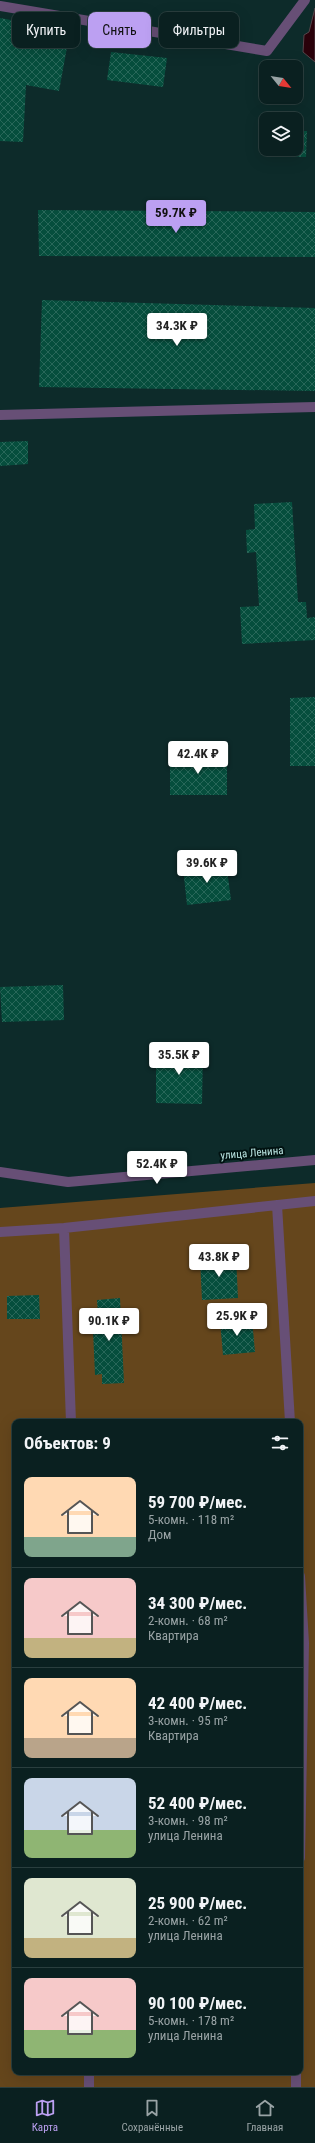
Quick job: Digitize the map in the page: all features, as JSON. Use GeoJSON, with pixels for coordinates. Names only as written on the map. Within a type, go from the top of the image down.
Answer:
{"type":"FeatureCollection","features":[{"type":"Feature","properties":{"kind":"street"},"geometry":{"type":"LineString","coordinates":[[0,6],[267,51],[305,0]]}},
{"type":"Feature","properties":{"kind":"street"},"geometry":{"type":"LineString","coordinates":[[0,415],[315,407]]}},
{"type":"Feature","properties":{"kind":"street","name":"улица Ленина"},"geometry":{"type":"LineString","coordinates":[[0,1172],[68,1182],[315,1160]]}},
{"type":"Feature","properties":{"kind":"street"},"geometry":{"type":"LineString","coordinates":[[0,1232],[64,1228],[315,1201]]}},
{"type":"Feature","properties":{"kind":"street"},"geometry":{"type":"LineString","coordinates":[[277,1205],[290,1419]]}},
{"type":"Feature","properties":{"kind":"street"},"geometry":{"type":"LineString","coordinates":[[64,1228],[71,1419]]}},
{"type":"Feature","properties":{"kind":"street"},"geometry":{"type":"LineString","coordinates":[[303,1626],[303,1697]]}},
{"type":"Feature","properties":{"kind":"street"},"geometry":{"type":"LineString","coordinates":[[89,2075],[89,2087]]}},
{"type":"Feature","properties":{"kind":"street"},"geometry":{"type":"LineString","coordinates":[[296,2075],[296,2087]]}},
{"type":"Feature","properties":{"kind":"shaded area"},"geometry":{"type":"Polygon","coordinates":[[[315,8],[315,62],[303,52],[304,35],[309,32],[315,8]]]}},
{"type":"Feature","properties":{"kind":"shaded area"},"geometry":{"type":"Polygon","coordinates":[[[315,1183],[315,2087],[0,2087],[0,1208],[315,1183]]]}},
{"type":"Feature","properties":{"kind":"building"},"geometry":{"type":"Polygon","coordinates":[[[0,18],[12,20],[12,48],[67,48],[59,91],[26,85],[23,142],[0,141],[0,18]]]}},
{"type":"Feature","properties":{"kind":"building"},"geometry":{"type":"Polygon","coordinates":[[[111,52],[167,58],[163,87],[107,80],[111,52]]]}},
{"type":"Feature","properties":{"kind":"building"},"geometry":{"type":"Polygon","coordinates":[[[303,131],[307,131],[306,157],[265,156],[303,156],[303,131]]]}},
{"type":"Feature","properties":{"kind":"building"},"geometry":{"type":"Polygon","coordinates":[[[38,210],[315,212],[315,257],[39,256],[38,210]]]}},
{"type":"Feature","properties":{"kind":"building"},"geometry":{"type":"Polygon","coordinates":[[[42,300],[315,308],[315,391],[39,387],[42,300]]]}},
{"type":"Feature","properties":{"kind":"building"},"geometry":{"type":"Polygon","coordinates":[[[28,441],[28,464],[0,466],[0,442],[28,441]]]}},
{"type":"Feature","properties":{"kind":"building"},"geometry":{"type":"Polygon","coordinates":[[[292,502],[298,602],[306,602],[307,618],[315,617],[315,640],[242,644],[240,607],[259,606],[256,552],[247,553],[246,530],[255,529],[254,504],[292,502]]]}},
{"type":"Feature","properties":{"kind":"building"},"geometry":{"type":"Polygon","coordinates":[[[315,697],[315,766],[290,766],[290,698],[315,697]]]}},
{"type":"Feature","properties":{"kind":"building"},"geometry":{"type":"Polygon","coordinates":[[[170,754],[227,755],[227,795],[170,795],[170,754]]]}},
{"type":"Feature","properties":{"kind":"building"},"geometry":{"type":"Polygon","coordinates":[[[226,862],[231,900],[187,905],[183,868],[226,862]]]}},
{"type":"Feature","properties":{"kind":"building"},"geometry":{"type":"Polygon","coordinates":[[[63,985],[64,1020],[2,1022],[0,987],[63,985]]]}},
{"type":"Feature","properties":{"kind":"building"},"geometry":{"type":"Polygon","coordinates":[[[156,1049],[203,1049],[202,1104],[156,1103],[156,1049]]]}},
{"type":"Feature","properties":{"kind":"building"},"geometry":{"type":"Polygon","coordinates":[[[236,1257],[238,1298],[202,1300],[200,1259],[236,1257]]]}},
{"type":"Feature","properties":{"kind":"building"},"geometry":{"type":"Polygon","coordinates":[[[39,1295],[40,1319],[7,1319],[7,1296],[39,1295]]]}},
{"type":"Feature","properties":{"kind":"building"},"geometry":{"type":"Polygon","coordinates":[[[120,1298],[124,1383],[102,1384],[102,1374],[95,1375],[93,1331],[99,1330],[97,1300],[120,1298]]]}},
{"type":"Feature","properties":{"kind":"building"},"geometry":{"type":"Polygon","coordinates":[[[252,1319],[255,1352],[223,1355],[220,1321],[252,1319]]]}}]}
